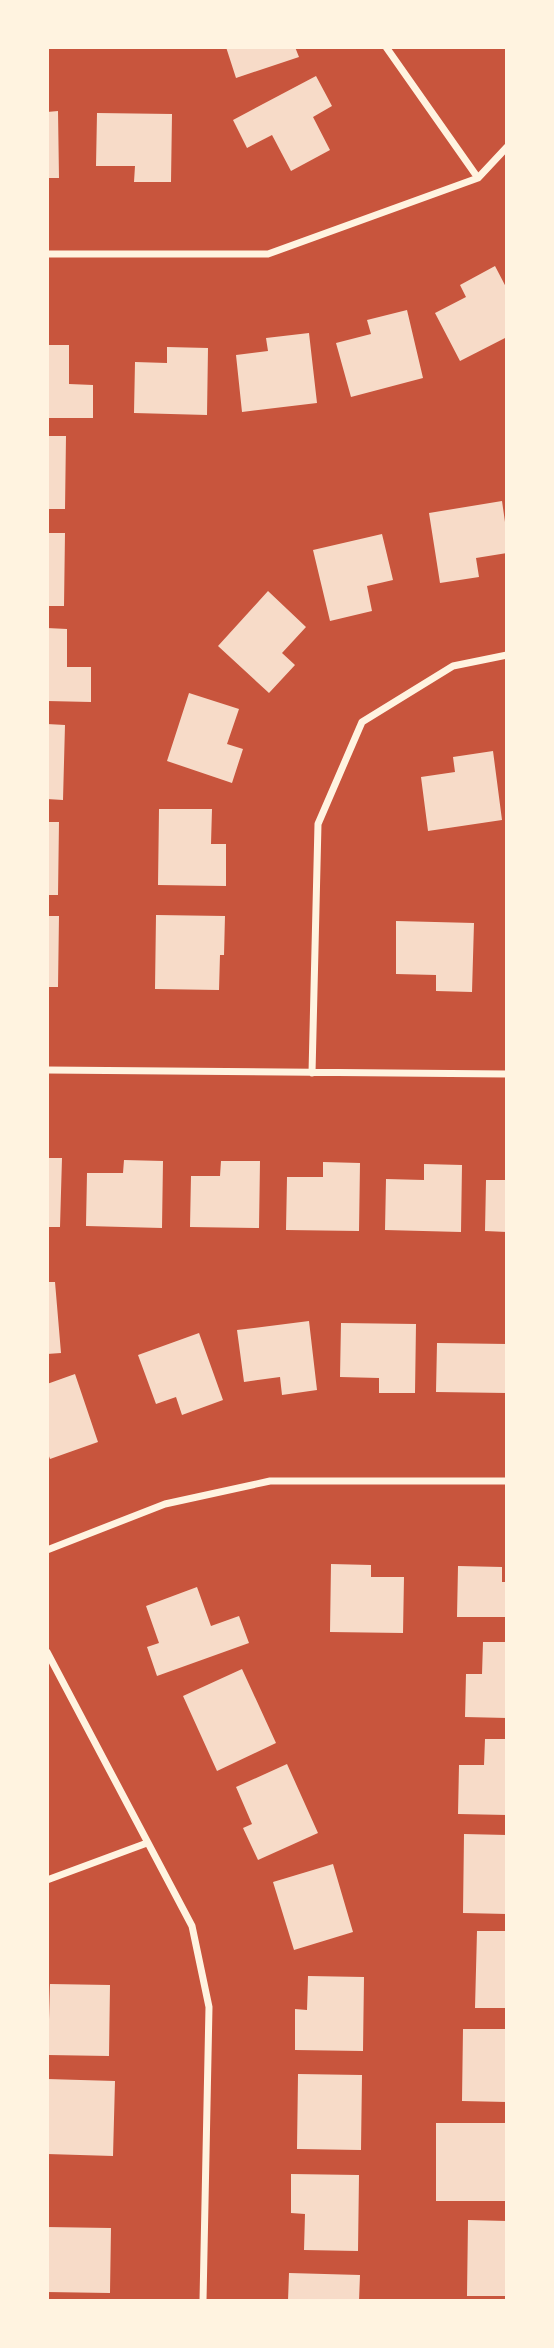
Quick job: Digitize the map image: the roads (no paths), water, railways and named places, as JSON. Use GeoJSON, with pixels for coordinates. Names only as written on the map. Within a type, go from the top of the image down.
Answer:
{"type":"FeatureCollection","features":[{"type":"Feature","properties":{"kind":"street"},"geometry":{"type":"LineString","coordinates":[[386,47],[478,177]]}},
{"type":"Feature","properties":{"kind":"street"},"geometry":{"type":"LineString","coordinates":[[47,254],[268,254],[478,177],[507,147]]}},
{"type":"Feature","properties":{"kind":"street"},"geometry":{"type":"LineString","coordinates":[[312,1073],[318,824],[362,722],[453,666],[507,655]]}},
{"type":"Feature","properties":{"kind":"street"},"geometry":{"type":"LineString","coordinates":[[47,1070],[507,1074]]}},
{"type":"Feature","properties":{"kind":"street"},"geometry":{"type":"LineString","coordinates":[[47,1550],[165,1504],[270,1481],[507,1481]]}},
{"type":"Feature","properties":{"kind":"street"},"geometry":{"type":"LineString","coordinates":[[47,1652],[192,1926],[209,2007],[202,2301]]}},
{"type":"Feature","properties":{"kind":"street"},"geometry":{"type":"LineString","coordinates":[[47,1880],[147,1843]]}}]}
